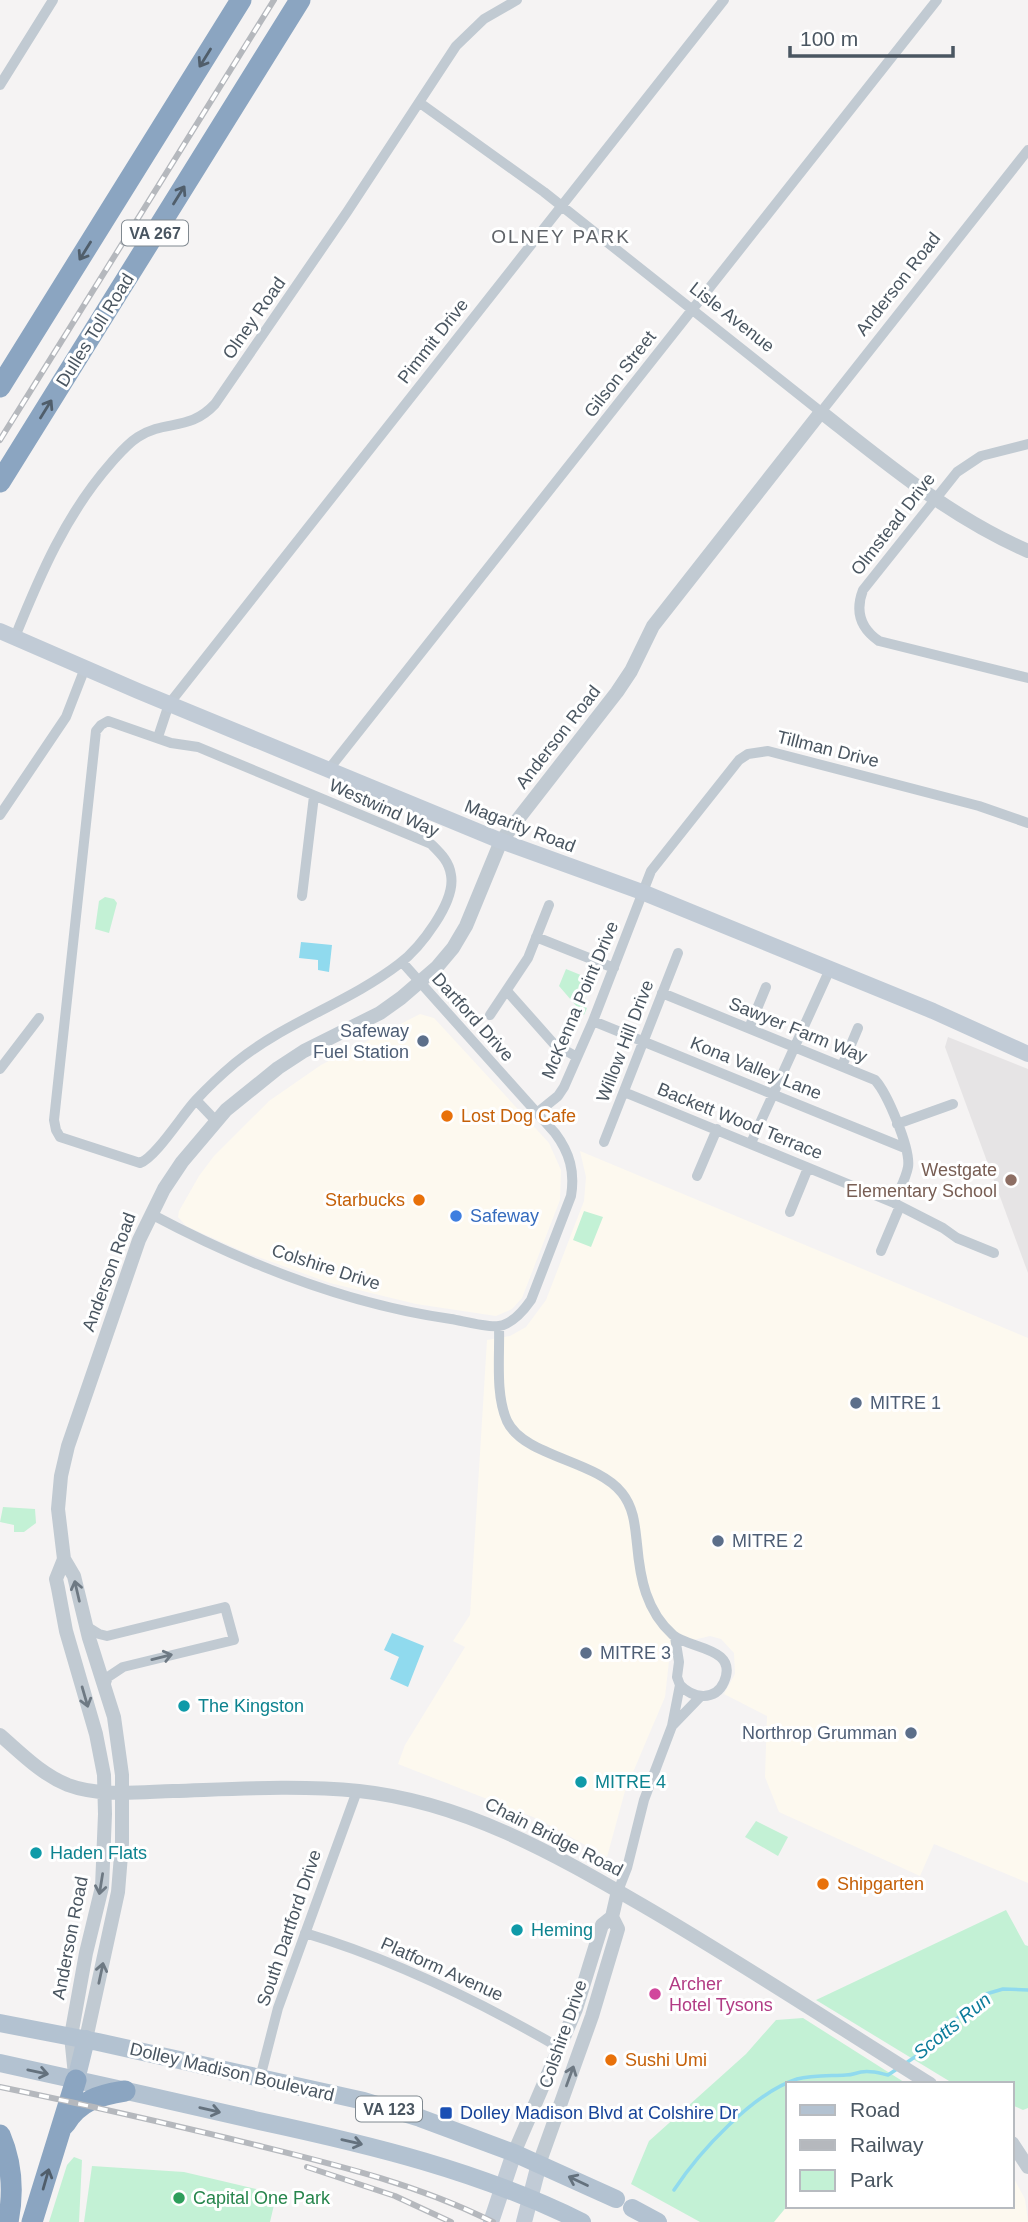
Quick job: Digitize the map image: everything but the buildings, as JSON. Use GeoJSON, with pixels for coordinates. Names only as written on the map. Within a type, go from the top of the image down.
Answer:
{"type":"FeatureCollection","features":[{"type":"Feature","properties":{"kind":"highway","name":"VA 267"},"geometry":{"type":"LineString","coordinates":[[0,387],[241,0]]}},
{"type":"Feature","properties":{"kind":"highway","name":"Dulles Toll Road"},"geometry":{"type":"LineString","coordinates":[[0,482],[300,0]]}},
{"type":"Feature","properties":{"kind":"highway"},"geometry":{"type":"LineString","coordinates":[[32,2222],[76,2080]]}},
{"type":"Feature","properties":{"kind":"highway"},"geometry":{"type":"LineString","coordinates":[[59,2135],[73,2112],[82,2105],[101,2095],[125,2091]]}},
{"type":"Feature","properties":{"kind":"highway"},"geometry":{"type":"LineString","coordinates":[[0,2134],[10,2164],[11,2204],[8,2222]]}},
{"type":"Feature","properties":{"kind":"main road","name":"Magarity Road"},"geometry":{"type":"LineString","coordinates":[[7,634],[501,841],[642,892],[933,1011],[1028,1054]]}},
{"type":"Feature","properties":{"kind":"main road","name":"Dolley Madison Boulevard"},"geometry":{"type":"LineString","coordinates":[[0,2023],[364,2101],[420,2118],[514,2153],[658,2222]]}},
{"type":"Feature","properties":{"kind":"main road"},"geometry":{"type":"LineString","coordinates":[[76,2080],[78,2038]]}},
{"type":"Feature","properties":{"kind":"main road","name":"VA 123"},"geometry":{"type":"LineString","coordinates":[[0,2063],[436,2163],[531,2199],[582,2222]]}},
{"type":"Feature","properties":{"kind":"main road"},"geometry":{"type":"LineString","coordinates":[[491,2222],[514,2153]]}},
{"type":"Feature","properties":{"kind":"main road"},"geometry":{"type":"LineString","coordinates":[[524,2222],[539,2164]]}},
{"type":"Feature","properties":{"kind":"street"},"geometry":{"type":"LineString","coordinates":[[0,85],[53,0]]}},
{"type":"Feature","properties":{"kind":"street","name":"Olney Road"},"geometry":{"type":"LineString","coordinates":[[7,634],[72,514],[101,474],[126,446],[138,437],[150,430],[197,420],[215,404],[456,46],[469,32],[499,9],[517,0]]}},
{"type":"Feature","properties":{"kind":"street","name":"Pimmit Drive"},"geometry":{"type":"LineString","coordinates":[[169,704],[724,0]]}},
{"type":"Feature","properties":{"kind":"street","name":"Gilson Street"},"geometry":{"type":"LineString","coordinates":[[329,769],[937,0]]}},
{"type":"Feature","properties":{"kind":"street","name":"Lisle Avenue"},"geometry":{"type":"LineString","coordinates":[[420,103],[482,145],[934,499],[965,519],[1028,551]]}},
{"type":"Feature","properties":{"kind":"street","name":"Anderson Road"},"geometry":{"type":"LineString","coordinates":[[78,2038],[118,1892],[122,1792],[118,1738],[74,1576],[64,1559],[58,1509],[63,1467],[150,1214],[181,1162],[216,1121],[251,1088],[304,1051],[380,1013],[420,983],[453,948],[466,926],[501,841],[617,692],[631,671],[653,626],[1028,150]]}},
{"type":"Feature","properties":{"kind":"street","name":"Olmstead Drive"},"geometry":{"type":"LineString","coordinates":[[1028,444],[995,452],[969,463],[957,472],[863,590],[858,609],[865,628],[880,641],[1028,678]]}},
{"type":"Feature","properties":{"kind":"street"},"geometry":{"type":"LineString","coordinates":[[0,814],[66,717],[85,668]]}},
{"type":"Feature","properties":{"kind":"street"},"geometry":{"type":"LineString","coordinates":[[158,737],[169,704]]}},
{"type":"Feature","properties":{"kind":"street","name":"Westwind Way"},"geometry":{"type":"LineString","coordinates":[[108,721],[171,743],[198,747],[314,796],[431,844],[445,858],[452,876],[450,894],[424,939],[402,962],[366,987],[270,1038],[235,1063],[197,1100],[153,1155],[140,1163],[60,1137],[55,1130],[54,1120],[96,731],[108,721]]}},
{"type":"Feature","properties":{"kind":"street","name":"Tillman Drive"},"geometry":{"type":"LineString","coordinates":[[642,892],[651,871],[739,760],[758,751],[768,751],[979,806],[1028,823]]}},
{"type":"Feature","properties":{"kind":"street"},"geometry":{"type":"LineString","coordinates":[[302,896],[314,796]]}},
{"type":"Feature","properties":{"kind":"street","name":"McKenna Point Drive"},"geometry":{"type":"LineString","coordinates":[[537,1113],[558,1096],[564,1087],[593,1021],[642,892]]}},
{"type":"Feature","properties":{"kind":"street"},"geometry":{"type":"LineString","coordinates":[[490,1015],[528,958],[549,905]]}},
{"type":"Feature","properties":{"kind":"street"},"geometry":{"type":"LineString","coordinates":[[536,937],[614,968]]}},
{"type":"Feature","properties":{"kind":"street","name":"Willow Hill Drive"},"geometry":{"type":"LineString","coordinates":[[604,1142],[678,953]]}},
{"type":"Feature","properties":{"kind":"street","name":"Dartford Drive"},"geometry":{"type":"LineString","coordinates":[[402,962],[537,1113]]}},
{"type":"Feature","properties":{"kind":"street"},"geometry":{"type":"LineString","coordinates":[[751,1143],[830,969]]}},
{"type":"Feature","properties":{"kind":"street"},"geometry":{"type":"LineString","coordinates":[[749,1028],[766,987]]}},
{"type":"Feature","properties":{"kind":"street"},"geometry":{"type":"LineString","coordinates":[[507,991],[554,1044],[577,1057]]}},
{"type":"Feature","properties":{"kind":"street","name":"Sawyer Farm Way"},"geometry":{"type":"LineString","coordinates":[[663,993],[875,1080],[881,1087],[897,1124],[908,1167],[881,1251]]}},
{"type":"Feature","properties":{"kind":"street"},"geometry":{"type":"LineString","coordinates":[[0,1069],[39,1018]]}},
{"type":"Feature","properties":{"kind":"street","name":"Kona Valley Lane"},"geometry":{"type":"LineString","coordinates":[[593,1021],[905,1148]]}},
{"type":"Feature","properties":{"kind":"street"},"geometry":{"type":"LineString","coordinates":[[842,1066],[858,1028]]}},
{"type":"Feature","properties":{"kind":"street","name":"Backett Wood Terrace"},"geometry":{"type":"LineString","coordinates":[[624,1093],[897,1205],[957,1238],[994,1253]]}},
{"type":"Feature","properties":{"kind":"street"},"geometry":{"type":"LineString","coordinates":[[197,1100],[216,1121]]}},
{"type":"Feature","properties":{"kind":"street"},"geometry":{"type":"LineString","coordinates":[[897,1124],[953,1104]]}},
{"type":"Feature","properties":{"kind":"street"},"geometry":{"type":"LineString","coordinates":[[499,1326],[515,1318],[531,1300],[571,1196],[573,1182],[569,1156],[562,1143],[537,1113]]}},
{"type":"Feature","properties":{"kind":"street"},"geometry":{"type":"LineString","coordinates":[[698,1176],[717,1129]]}},
{"type":"Feature","properties":{"kind":"street"},"geometry":{"type":"LineString","coordinates":[[790,1212],[808,1168]]}},
{"type":"Feature","properties":{"kind":"street","name":"Colshire Drive"},"geometry":{"type":"LineString","coordinates":[[150,1214],[233,1255],[324,1289],[421,1315],[499,1326],[501,1392],[508,1422],[520,1437],[598,1474],[622,1493],[633,1513],[642,1584],[655,1614],[675,1637],[700,1648],[713,1650],[723,1661],[726,1675],[720,1688],[700,1697],[672,1726]]}},
{"type":"Feature","properties":{"kind":"street","name":"Anderson Road"},"geometry":{"type":"LineString","coordinates":[[64,1559],[56,1579],[61,1607],[96,1734],[105,1791],[102,1886],[86,1953],[78,2038]]}},
{"type":"Feature","properties":{"kind":"street"},"geometry":{"type":"LineString","coordinates":[[86,1626],[107,1636],[225,1607],[234,1640],[123,1667],[108,1677],[105,1686]]}},
{"type":"Feature","properties":{"kind":"street","name":"Colshire Drive"},"geometry":{"type":"LineString","coordinates":[[514,2153],[561,2048],[602,1925],[612,1917],[644,1800],[672,1726],[680,1685],[677,1677],[679,1662],[675,1637]]}},
{"type":"Feature","properties":{"kind":"street"},"geometry":{"type":"LineString","coordinates":[[679,1662],[687,1652],[700,1648]]}},
{"type":"Feature","properties":{"kind":"street"},"geometry":{"type":"LineString","coordinates":[[680,1685],[692,1695],[700,1697]]}},
{"type":"Feature","properties":{"kind":"street","name":"Chain Bridge Road"},"geometry":{"type":"LineString","coordinates":[[0,1735],[38,1769],[79,1788],[122,1792],[248,1789],[357,1791],[431,1804],[479,1820],[544,1850],[618,1891],[782,1988],[927,2082]]}},
{"type":"Feature","properties":{"kind":"street","name":"South Dartford Drive"},"geometry":{"type":"LineString","coordinates":[[260,2078],[278,2008],[357,1791]]}},
{"type":"Feature","properties":{"kind":"street","name":"Colshire Drive"},"geometry":{"type":"LineString","coordinates":[[539,2164],[592,2016],[618,1929],[612,1917]]}},
{"type":"Feature","properties":{"kind":"street","name":"Platform Avenue"},"geometry":{"type":"LineString","coordinates":[[304,1933],[371,1955],[432,1980],[505,2016],[561,2048]]}},
{"type":"Feature","properties":{"kind":"street"},"geometry":{"type":"LineString","coordinates":[[1014,2146],[1028,2167]]}},
{"type":"Feature","properties":{"kind":"shaded area"},"geometry":{"type":"Polygon","coordinates":[[[420,1014],[434,1018],[549,1143],[561,1170],[560,1200],[522,1298],[512,1309],[496,1316],[416,1304],[330,1283],[244,1252],[186,1226],[178,1217],[199,1176],[214,1156],[269,1101],[321,1065],[420,1014]]]}},
{"type":"Feature","properties":{"kind":"shaded area","name":"Westgate Elementary School"},"geometry":{"type":"Polygon","coordinates":[[[948,1037],[1028,1069],[1028,1273],[945,1047],[948,1037]]]}},
{"type":"Feature","properties":{"kind":"shaded area"},"geometry":{"type":"Polygon","coordinates":[[[580,1151],[1028,1338],[1028,1883],[934,1844],[920,1876],[779,1812],[765,1777],[767,1716],[724,1694],[735,1674],[734,1653],[721,1639],[710,1636],[689,1641],[678,1648],[669,1661],[665,1697],[625,1791],[607,1857],[538,1819],[398,1764],[405,1745],[465,1647],[453,1641],[470,1615],[487,1340],[510,1336],[526,1327],[546,1300],[584,1201],[586,1177],[580,1151]]]}},
{"type":"Feature","properties":{"kind":"shaded area"},"geometry":{"type":"Polygon","coordinates":[[[1014,2179],[1025,2199],[1028,2222],[759,2222],[786,2191],[786,2208],[1014,2208],[1014,2179]]]}},
{"type":"Feature","properties":{"kind":"green space"},"geometry":{"type":"Polygon","coordinates":[[[105,897],[114,899],[117,903],[109,933],[95,929],[99,901],[105,897]]]}},
{"type":"Feature","properties":{"kind":"green space"},"geometry":{"type":"Polygon","coordinates":[[[566,969],[593,980],[582,1006],[587,1008],[584,1015],[559,986],[566,969]]]}},
{"type":"Feature","properties":{"kind":"green space"},"geometry":{"type":"Polygon","coordinates":[[[584,1211],[603,1217],[591,1247],[573,1240],[584,1211]]]}},
{"type":"Feature","properties":{"kind":"green space"},"geometry":{"type":"Polygon","coordinates":[[[3,1507],[35,1509],[36,1523],[24,1532],[14,1532],[14,1525],[0,1522],[3,1507]]]}},
{"type":"Feature","properties":{"kind":"green space"},"geometry":{"type":"Polygon","coordinates":[[[756,1821],[788,1837],[778,1856],[745,1837],[756,1821]]]}},
{"type":"Feature","properties":{"kind":"green space"},"geometry":{"type":"Polygon","coordinates":[[[1006,1910],[1028,1946],[1028,2108],[1023,2110],[1014,2106],[1014,2082],[951,2082],[816,2000],[1006,1910]]]}},
{"type":"Feature","properties":{"kind":"green space"},"geometry":{"type":"Polygon","coordinates":[[[803,2018],[904,2082],[786,2082],[786,2207],[774,2222],[700,2222],[631,2184],[649,2141],[746,2054],[776,2020],[803,2018]]]}},
{"type":"Feature","properties":{"kind":"green space"},"geometry":{"type":"Polygon","coordinates":[[[74,2157],[82,2160],[79,2222],[49,2222],[67,2165],[74,2157]]]}},
{"type":"Feature","properties":{"kind":"green space","name":"Capital One Park"},"geometry":{"type":"Polygon","coordinates":[[[92,2166],[184,2172],[265,2191],[274,2205],[270,2222],[84,2222],[92,2166]]]}},
{"type":"Feature","properties":{"kind":"water"},"geometry":{"type":"Polygon","coordinates":[[[301,942],[332,945],[329,972],[318,970],[318,960],[299,958],[301,942]]]}},
{"type":"Feature","properties":{"kind":"water"},"geometry":{"type":"Polygon","coordinates":[[[392,1633],[424,1646],[408,1687],[390,1679],[399,1657],[384,1650],[392,1633]]]}},
{"type":"Feature","properties":{"kind":"waterway","name":"Scotts Run"},"geometry":{"type":"LineString","coordinates":[[906,2063],[928,2048],[948,2026],[986,1994],[1003,1989],[1028,1990]]}},
{"type":"Feature","properties":{"kind":"waterway","name":"Scotts Run"},"geometry":{"type":"LineString","coordinates":[[790,2082],[809,2077],[868,2071],[888,2075],[897,2069]]}},
{"type":"Feature","properties":{"kind":"waterway","name":"Scotts Run"},"geometry":{"type":"LineString","coordinates":[[674,2190],[728,2126],[745,2110],[786,2084]]}},
{"type":"Feature","properties":{"kind":"railway"},"geometry":{"type":"LineString","coordinates":[[0,440],[274,0]]}},
{"type":"Feature","properties":{"kind":"railway"},"geometry":{"type":"LineString","coordinates":[[0,2087],[195,2130],[350,2169],[437,2197],[493,2222]]}},
{"type":"Feature","properties":{"kind":"railway"},"geometry":{"type":"LineString","coordinates":[[307,2167],[395,2196],[451,2222]]}},
{"type":"Feature","properties":{"kind":"place","name":"Safeway Fuel Station"},"geometry":{"type":"Point","coordinates":[423,1041]}},
{"type":"Feature","properties":{"kind":"place","name":"Lost Dog Cafe"},"geometry":{"type":"Point","coordinates":[447,1116]}},
{"type":"Feature","properties":{"kind":"place","name":"Westgate Elementary School"},"geometry":{"type":"Point","coordinates":[1011,1180]}},
{"type":"Feature","properties":{"kind":"place","name":"Starbucks"},"geometry":{"type":"Point","coordinates":[419,1200]}},
{"type":"Feature","properties":{"kind":"place","name":"Safeway"},"geometry":{"type":"Point","coordinates":[456,1216]}},
{"type":"Feature","properties":{"kind":"place","name":"MITRE 1"},"geometry":{"type":"Point","coordinates":[856,1403]}},
{"type":"Feature","properties":{"kind":"place","name":"MITRE 2"},"geometry":{"type":"Point","coordinates":[718,1541]}},
{"type":"Feature","properties":{"kind":"place","name":"MITRE 3"},"geometry":{"type":"Point","coordinates":[586,1653]}},
{"type":"Feature","properties":{"kind":"place","name":"The Kingston"},"geometry":{"type":"Point","coordinates":[184,1706]}},
{"type":"Feature","properties":{"kind":"place","name":"Northrop Grumman"},"geometry":{"type":"Point","coordinates":[911,1733]}},
{"type":"Feature","properties":{"kind":"place","name":"MITRE 4"},"geometry":{"type":"Point","coordinates":[581,1782]}},
{"type":"Feature","properties":{"kind":"place","name":"Haden Flats"},"geometry":{"type":"Point","coordinates":[36,1853]}},
{"type":"Feature","properties":{"kind":"place","name":"Shipgarten"},"geometry":{"type":"Point","coordinates":[823,1884]}},
{"type":"Feature","properties":{"kind":"place","name":"Heming"},"geometry":{"type":"Point","coordinates":[517,1930]}},
{"type":"Feature","properties":{"kind":"place","name":"Archer Hotel Tysons"},"geometry":{"type":"Point","coordinates":[655,1994]}},
{"type":"Feature","properties":{"kind":"place","name":"Sushi Umi"},"geometry":{"type":"Point","coordinates":[611,2060]}},
{"type":"Feature","properties":{"kind":"place","name":"Dolley Madison Blvd at Colshire Dr"},"geometry":{"type":"Point","coordinates":[446,2113]}},
{"type":"Feature","properties":{"kind":"place","name":"Capital One Park"},"geometry":{"type":"Point","coordinates":[179,2198]}},
{"type":"Feature","properties":{"kind":"district","name":"OLNEY PARK"},"geometry":{"type":"Point","coordinates":[561,236]}}]}
